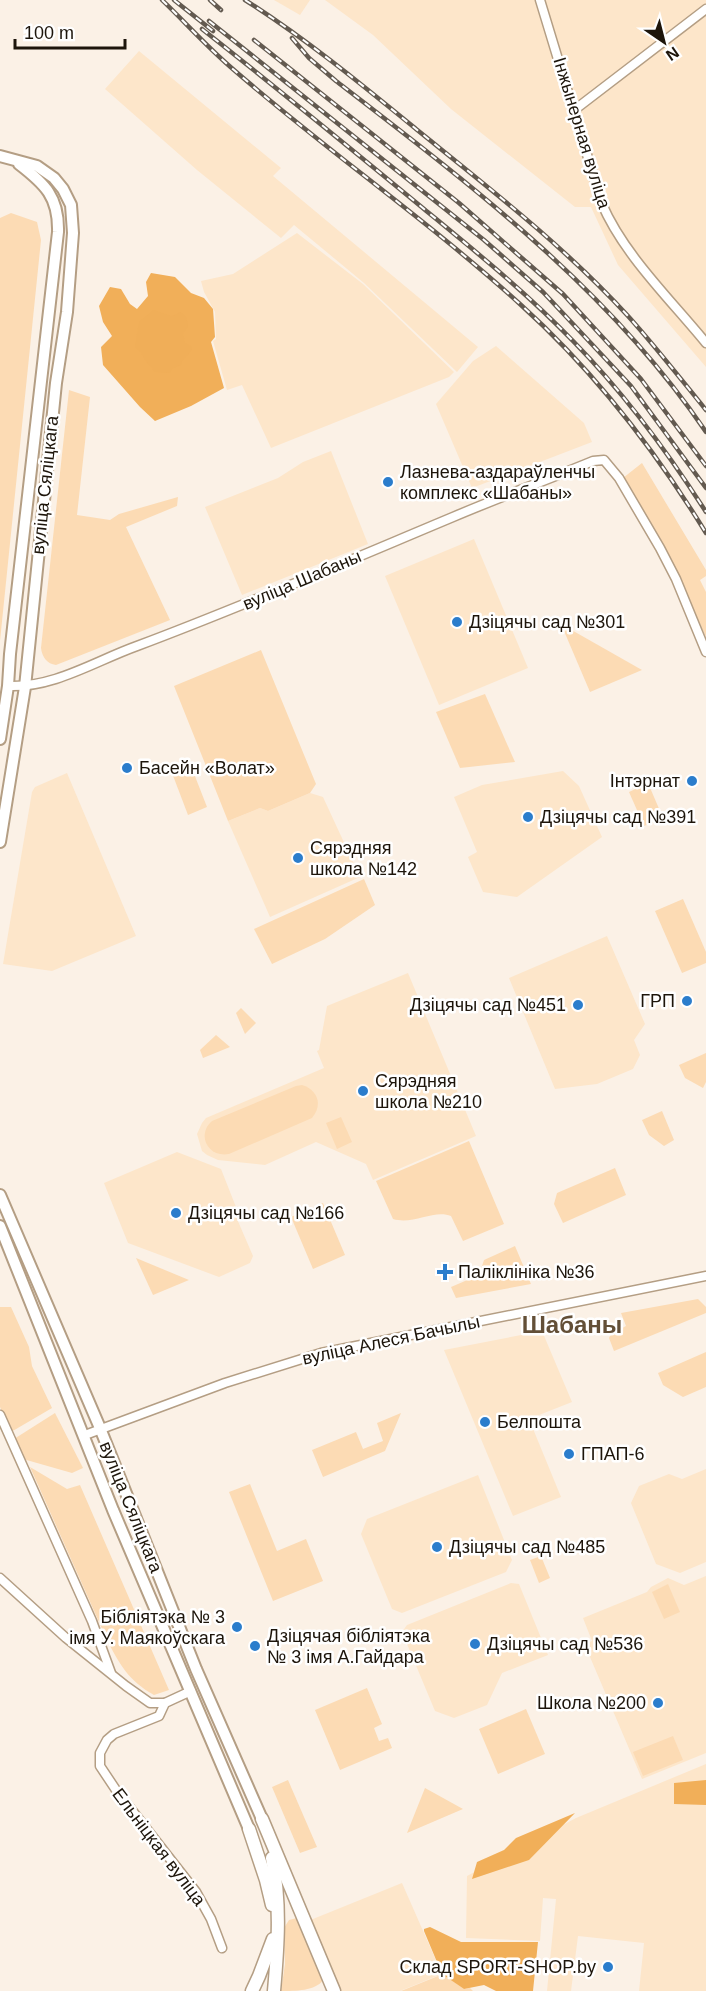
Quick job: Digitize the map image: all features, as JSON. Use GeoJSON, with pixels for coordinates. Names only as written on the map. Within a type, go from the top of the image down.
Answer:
{"type":"FeatureCollection","features":[{"type":"Feature","properties":{"kind":"highway"},"geometry":{"type":"LineString","coordinates":[[262,1819],[272,1859],[278,1900],[279,1943],[274,1991]]}},
{"type":"Feature","properties":{"kind":"highway"},"geometry":{"type":"LineString","coordinates":[[262,1819],[334,1991]]}},
{"type":"Feature","properties":{"kind":"highway"},"geometry":{"type":"LineString","coordinates":[[249,1829],[272,1904],[273,1939],[267,1991]]}},
{"type":"Feature","properties":{"kind":"highway"},"geometry":{"type":"LineString","coordinates":[[252,1991],[260,1976],[273,1939]]}},
{"type":"Feature","properties":{"kind":"main road","name":"вуліца Сяліцкага"},"geometry":{"type":"LineString","coordinates":[[0,156],[42,168],[59,183],[68,197],[73,233],[67,312],[56,383],[25,687],[0,842]]}},
{"type":"Feature","properties":{"kind":"main road","name":"вуліца Сяліцкага"},"geometry":{"type":"LineString","coordinates":[[0,739],[8,686],[58,232],[54,202],[42,183],[12,159]]}},
{"type":"Feature","properties":{"kind":"main road"},"geometry":{"type":"LineString","coordinates":[[50,310],[67,312]]}},
{"type":"Feature","properties":{"kind":"main road","name":"вуліца Сяліцкага"},"geometry":{"type":"LineString","coordinates":[[0,1195],[100,1428],[204,1686],[262,1819]]}},
{"type":"Feature","properties":{"kind":"main road","name":"вуліца Сяліцкага"},"geometry":{"type":"LineString","coordinates":[[0,1226],[112,1509],[249,1829]]}},
{"type":"Feature","properties":{"kind":"main road"},"geometry":{"type":"LineString","coordinates":[[191,1691],[204,1686]]}},
{"type":"Feature","properties":{"kind":"street","name":"Інжынерная вуліца"},"geometry":{"type":"LineString","coordinates":[[540,0],[608,219],[633,255],[706,343]]}},
{"type":"Feature","properties":{"kind":"street"},"geometry":{"type":"LineString","coordinates":[[573,111],[706,9]]}},
{"type":"Feature","properties":{"kind":"street","name":"вуліца Шабаны"},"geometry":{"type":"LineString","coordinates":[[8,686],[25,687],[51,681],[122,651],[198,624],[593,461],[604,460],[655,538],[676,579],[706,652]]}},
{"type":"Feature","properties":{"kind":"street","name":"вуліца Алеся Бачылы"},"geometry":{"type":"LineString","coordinates":[[85,1436],[100,1428],[242,1377],[321,1353],[706,1276]]}},
{"type":"Feature","properties":{"kind":"street"},"geometry":{"type":"LineString","coordinates":[[0,1415],[92,1621],[111,1673]]}},
{"type":"Feature","properties":{"kind":"street"},"geometry":{"type":"LineString","coordinates":[[0,1578],[66,1638],[150,1703],[159,1716]]}},
{"type":"Feature","properties":{"kind":"street"},"geometry":{"type":"LineString","coordinates":[[150,1703],[165,1703],[191,1691]]}},
{"type":"Feature","properties":{"kind":"street"},"geometry":{"type":"LineString","coordinates":[[159,1716],[165,1703]]}},
{"type":"Feature","properties":{"kind":"street","name":"Ельніцкая вуліца"},"geometry":{"type":"LineString","coordinates":[[159,1716],[114,1734],[102,1748],[100,1766],[116,1790],[196,1892],[211,1919],[222,1948]]}},
{"type":"Feature","properties":{"kind":"shaded area"},"geometry":{"type":"Polygon","coordinates":[[[274,0],[310,0],[300,15],[274,0]]]}},
{"type":"Feature","properties":{"kind":"shaded area"},"geometry":{"type":"Polygon","coordinates":[[[325,0],[706,0],[706,367],[618,265],[591,207],[575,207],[451,109],[373,35],[325,0]]]}},
{"type":"Feature","properties":{"kind":"shaded area"},"geometry":{"type":"Polygon","coordinates":[[[139,51],[281,168],[273,176],[478,347],[457,372],[364,283],[294,225],[281,238],[197,170],[105,89],[139,51]]]}},
{"type":"Feature","properties":{"kind":"shaded area"},"geometry":{"type":"Polygon","coordinates":[[[11,213],[37,222],[41,240],[0,641],[0,218],[11,213]]]}},
{"type":"Feature","properties":{"kind":"shaded area"},"geometry":{"type":"Polygon","coordinates":[[[297,233],[363,284],[454,372],[449,377],[271,448],[242,385],[227,390],[213,341],[216,339],[215,312],[201,281],[233,274],[297,233]]]}},
{"type":"Feature","properties":{"kind":"shaded area"},"geometry":{"type":"Polygon","coordinates":[[[151,273],[175,277],[191,293],[204,298],[213,309],[215,337],[211,342],[224,388],[191,406],[155,421],[103,365],[101,347],[112,336],[103,322],[99,306],[110,287],[121,289],[130,304],[137,309],[148,296],[146,282],[151,273]]]}},
{"type":"Feature","properties":{"kind":"shaded area"},"geometry":{"type":"Polygon","coordinates":[[[154,310],[172,316],[181,312],[186,317],[188,326],[183,333],[185,343],[191,346],[192,350],[181,365],[172,369],[170,373],[154,372],[135,347],[139,322],[154,310]]]}},
{"type":"Feature","properties":{"kind":"shaded area"},"geometry":{"type":"Polygon","coordinates":[[[496,346],[584,423],[592,442],[472,488],[436,404],[473,361],[496,346]]]}},
{"type":"Feature","properties":{"kind":"shaded area"},"geometry":{"type":"Polygon","coordinates":[[[69,390],[90,397],[77,515],[110,520],[119,514],[178,497],[177,506],[126,527],[170,620],[56,665],[46,660],[41,648],[69,390]]]}},
{"type":"Feature","properties":{"kind":"shaded area"},"geometry":{"type":"Polygon","coordinates":[[[331,451],[368,544],[242,595],[205,507],[278,478],[303,462],[331,451]]]}},
{"type":"Feature","properties":{"kind":"shaded area"},"geometry":{"type":"Polygon","coordinates":[[[642,463],[706,570],[706,576],[700,580],[706,592],[706,637],[663,543],[623,478],[642,463]]]}},
{"type":"Feature","properties":{"kind":"shaded area","name":"Дзіцячы сад №301"},"geometry":{"type":"Polygon","coordinates":[[[474,539],[528,668],[439,705],[385,576],[474,539]]]}},
{"type":"Feature","properties":{"kind":"shaded area"},"geometry":{"type":"Polygon","coordinates":[[[561,624],[642,670],[590,692],[561,624]]]}},
{"type":"Feature","properties":{"kind":"shaded area"},"geometry":{"type":"Polygon","coordinates":[[[261,650],[316,784],[310,793],[268,811],[260,808],[228,821],[174,686],[261,650]]]}},
{"type":"Feature","properties":{"kind":"shaded area"},"geometry":{"type":"Polygon","coordinates":[[[485,694],[515,762],[460,768],[436,712],[485,694]]]}},
{"type":"Feature","properties":{"kind":"shaded area"},"geometry":{"type":"Polygon","coordinates":[[[191,766],[207,807],[188,815],[172,773],[191,766]]]}},
{"type":"Feature","properties":{"kind":"shaded area","name":"Дзіцячы сад №391"},"geometry":{"type":"Polygon","coordinates":[[[563,771],[579,786],[602,837],[517,897],[483,892],[468,857],[477,852],[454,797],[482,785],[563,771]]]}},
{"type":"Feature","properties":{"kind":"shaded area"},"geometry":{"type":"Polygon","coordinates":[[[67,773],[136,936],[52,971],[3,964],[32,792],[35,787],[67,773]]]}},
{"type":"Feature","properties":{"kind":"shaded area"},"geometry":{"type":"Polygon","coordinates":[[[648,783],[663,818],[644,826],[629,792],[648,783]]]}},
{"type":"Feature","properties":{"kind":"shaded area","name":"Сярэдняя школа №142"},"geometry":{"type":"Polygon","coordinates":[[[310,793],[323,797],[360,877],[270,917],[228,821],[260,808],[268,811],[310,793]]]}},
{"type":"Feature","properties":{"kind":"shaded area"},"geometry":{"type":"Polygon","coordinates":[[[364,879],[375,905],[325,939],[272,964],[254,929],[364,879]]]}},
{"type":"Feature","properties":{"kind":"shaded area"},"geometry":{"type":"Polygon","coordinates":[[[683,899],[706,952],[706,963],[682,973],[655,911],[683,899]]]}},
{"type":"Feature","properties":{"kind":"shaded area","name":"Дзіцячы сад №451"},"geometry":{"type":"Polygon","coordinates":[[[607,936],[645,1024],[634,1040],[640,1055],[633,1069],[597,1084],[555,1089],[509,978],[607,936]]]}},
{"type":"Feature","properties":{"kind":"shaded area","name":"Сярэдняя школа №210"},"geometry":{"type":"Polygon","coordinates":[[[408,973],[476,1136],[373,1180],[366,1164],[316,1142],[265,1165],[218,1160],[202,1151],[197,1134],[206,1118],[324,1068],[317,1051],[327,1006],[408,973]]]}},
{"type":"Feature","properties":{"kind":"shaded area"},"geometry":{"type":"Polygon","coordinates":[[[241,1008],[256,1023],[245,1034],[236,1013],[241,1008]]]}},
{"type":"Feature","properties":{"kind":"shaded area"},"geometry":{"type":"Polygon","coordinates":[[[216,1035],[230,1047],[203,1058],[200,1050],[216,1035]]]}},
{"type":"Feature","properties":{"kind":"shaded area"},"geometry":{"type":"Polygon","coordinates":[[[706,1053],[706,1082],[703,1088],[685,1078],[679,1065],[706,1053]]]}},
{"type":"Feature","properties":{"kind":"shaded area"},"geometry":{"type":"Polygon","coordinates":[[[302,1085],[312,1090],[317,1098],[317,1108],[312,1118],[229,1154],[210,1149],[205,1133],[212,1121],[302,1085]]]}},
{"type":"Feature","properties":{"kind":"shaded area"},"geometry":{"type":"Polygon","coordinates":[[[662,1111],[674,1140],[664,1146],[649,1135],[642,1120],[662,1111]]]}},
{"type":"Feature","properties":{"kind":"shaded area"},"geometry":{"type":"Polygon","coordinates":[[[341,1117],[352,1142],[337,1149],[326,1123],[341,1117]]]}},
{"type":"Feature","properties":{"kind":"shaded area"},"geometry":{"type":"Polygon","coordinates":[[[469,1141],[504,1224],[463,1241],[451,1216],[438,1214],[409,1220],[393,1219],[376,1181],[469,1141]]]}},
{"type":"Feature","properties":{"kind":"shaded area","name":"Дзіцячы сад №166"},"geometry":{"type":"Polygon","coordinates":[[[177,1152],[221,1169],[236,1207],[237,1219],[253,1256],[250,1263],[219,1277],[128,1243],[104,1183],[177,1152]]]}},
{"type":"Feature","properties":{"kind":"shaded area"},"geometry":{"type":"Polygon","coordinates":[[[615,1168],[626,1195],[563,1223],[554,1204],[557,1193],[615,1168]]]}},
{"type":"Feature","properties":{"kind":"shaded area"},"geometry":{"type":"Polygon","coordinates":[[[323,1203],[345,1255],[313,1269],[291,1217],[323,1203]]]}},
{"type":"Feature","properties":{"kind":"shaded area"},"geometry":{"type":"Polygon","coordinates":[[[515,1246],[531,1284],[456,1298],[451,1287],[479,1275],[484,1260],[515,1246]]]}},
{"type":"Feature","properties":{"kind":"shaded area"},"geometry":{"type":"Polygon","coordinates":[[[136,1258],[189,1280],[153,1295],[136,1258]]]}},
{"type":"Feature","properties":{"kind":"shaded area"},"geometry":{"type":"Polygon","coordinates":[[[698,1299],[706,1307],[706,1313],[614,1351],[609,1338],[611,1334],[626,1326],[621,1313],[698,1299]]]}},
{"type":"Feature","properties":{"kind":"shaded area"},"geometry":{"type":"Polygon","coordinates":[[[0,1307],[11,1307],[29,1347],[32,1366],[52,1408],[11,1432],[0,1407],[0,1307]]]}},
{"type":"Feature","properties":{"kind":"shaded area"},"geometry":{"type":"Polygon","coordinates":[[[542,1331],[572,1402],[529,1419],[561,1497],[513,1516],[444,1350],[542,1331]]]}},
{"type":"Feature","properties":{"kind":"shaded area"},"geometry":{"type":"Polygon","coordinates":[[[706,1352],[706,1387],[683,1397],[663,1385],[658,1373],[706,1352]]]}},
{"type":"Feature","properties":{"kind":"shaded area"},"geometry":{"type":"Polygon","coordinates":[[[55,1413],[83,1468],[72,1473],[23,1459],[14,1439],[55,1413]]]}},
{"type":"Feature","properties":{"kind":"shaded area"},"geometry":{"type":"Polygon","coordinates":[[[401,1413],[385,1451],[323,1477],[312,1450],[356,1432],[363,1449],[383,1441],[377,1423],[401,1413]]]}},
{"type":"Feature","properties":{"kind":"shaded area"},"geometry":{"type":"Polygon","coordinates":[[[30,1467],[67,1489],[80,1485],[169,1690],[154,1695],[138,1684],[121,1665],[107,1640],[30,1467]]]}},
{"type":"Feature","properties":{"kind":"shaded area"},"geometry":{"type":"Polygon","coordinates":[[[706,1469],[706,1562],[680,1573],[656,1564],[631,1503],[639,1486],[669,1474],[682,1479],[706,1469]]]}},
{"type":"Feature","properties":{"kind":"shaded area","name":"Дзіцячы сад №485"},"geometry":{"type":"Polygon","coordinates":[[[478,1475],[512,1560],[506,1572],[402,1613],[392,1609],[361,1534],[367,1519],[478,1475]]]}},
{"type":"Feature","properties":{"kind":"shaded area"},"geometry":{"type":"Polygon","coordinates":[[[250,1484],[277,1551],[306,1539],[323,1581],[273,1601],[229,1492],[250,1484]]]}},
{"type":"Feature","properties":{"kind":"shaded area"},"geometry":{"type":"Polygon","coordinates":[[[541,1556],[550,1578],[539,1583],[530,1560],[541,1556]]]}},
{"type":"Feature","properties":{"kind":"shaded area","name":"Школа №200"},"geometry":{"type":"Polygon","coordinates":[[[706,1576],[706,1753],[642,1779],[583,1645],[592,1641],[583,1618],[647,1592],[651,1587],[668,1578],[684,1585],[706,1576]]]}},
{"type":"Feature","properties":{"kind":"shaded area","name":"Дзіцячы сад №536"},"geometry":{"type":"Polygon","coordinates":[[[511,1583],[519,1584],[548,1655],[502,1673],[487,1705],[454,1718],[435,1711],[402,1632],[407,1625],[511,1583]]]}},
{"type":"Feature","properties":{"kind":"shaded area"},"geometry":{"type":"Polygon","coordinates":[[[668,1584],[680,1612],[664,1619],[652,1592],[668,1584]]]}},
{"type":"Feature","properties":{"kind":"shaded area"},"geometry":{"type":"Polygon","coordinates":[[[367,1688],[382,1724],[374,1728],[379,1741],[388,1738],[392,1748],[340,1770],[315,1710],[367,1688]]]}},
{"type":"Feature","properties":{"kind":"shaded area"},"geometry":{"type":"Polygon","coordinates":[[[526,1709],[545,1754],[498,1774],[479,1729],[526,1709]]]}},
{"type":"Feature","properties":{"kind":"shaded area"},"geometry":{"type":"Polygon","coordinates":[[[673,1736],[683,1760],[643,1776],[633,1752],[673,1736]]]}},
{"type":"Feature","properties":{"kind":"shaded area"},"geometry":{"type":"Polygon","coordinates":[[[706,1764],[706,1991],[639,1991],[644,1943],[578,1936],[571,1991],[547,1991],[556,1899],[543,1898],[540,1941],[466,1938],[467,1876],[576,1818],[706,1764]]]}},
{"type":"Feature","properties":{"kind":"shaded area"},"geometry":{"type":"Polygon","coordinates":[[[288,1780],[317,1847],[300,1853],[272,1787],[288,1780]]]}},
{"type":"Feature","properties":{"kind":"shaded area"},"geometry":{"type":"Polygon","coordinates":[[[706,1780],[706,1805],[674,1804],[674,1783],[706,1780]]]}},
{"type":"Feature","properties":{"kind":"shaded area"},"geometry":{"type":"Polygon","coordinates":[[[425,1788],[463,1809],[407,1833],[425,1788]]]}},
{"type":"Feature","properties":{"kind":"shaded area"},"geometry":{"type":"Polygon","coordinates":[[[575,1813],[529,1860],[472,1879],[477,1862],[504,1850],[516,1838],[575,1813]]]}},
{"type":"Feature","properties":{"kind":"shaded area"},"geometry":{"type":"Polygon","coordinates":[[[402,1883],[442,1974],[400,1991],[337,1991],[308,1921],[402,1883]]]}},
{"type":"Feature","properties":{"kind":"shaded area"},"geometry":{"type":"Polygon","coordinates":[[[297,1918],[323,1980],[320,1984],[310,1988],[281,1991],[285,1964],[284,1928],[289,1920],[297,1918]]]}},
{"type":"Feature","properties":{"kind":"shaded area"},"geometry":{"type":"Polygon","coordinates":[[[430,1927],[461,1942],[538,1942],[533,1991],[496,1991],[484,1985],[464,1989],[442,1974],[424,1931],[430,1927]]]}},
{"type":"Feature","properties":{"kind":"shaded area"},"geometry":{"type":"Polygon","coordinates":[[[443,1974],[464,1989],[470,1988],[473,1991],[401,1991],[443,1974]]]}},
{"type":"Feature","properties":{"kind":"railway"},"geometry":{"type":"LineString","coordinates":[[162,0],[206,44],[269,100],[451,245],[548,330],[622,413],[666,472],[706,533]]}},
{"type":"Feature","properties":{"kind":"railway"},"geometry":{"type":"LineString","coordinates":[[174,0],[213,31]]}},
{"type":"Feature","properties":{"kind":"railway"},"geometry":{"type":"LineString","coordinates":[[210,0],[221,10]]}},
{"type":"Feature","properties":{"kind":"railway"},"geometry":{"type":"LineString","coordinates":[[245,0],[354,78],[552,242],[604,290],[628,316],[706,410]]}},
{"type":"Feature","properties":{"kind":"railway"},"geometry":{"type":"LineString","coordinates":[[209,21],[484,240],[543,292],[631,386],[706,488]]}},
{"type":"Feature","properties":{"kind":"railway"},"geometry":{"type":"LineString","coordinates":[[202,29],[462,241],[555,323],[627,402],[676,467],[706,512]]}},
{"type":"Feature","properties":{"kind":"railway"},"geometry":{"type":"LineString","coordinates":[[292,38],[309,58],[487,200],[582,286],[627,332],[668,380],[706,432]]}},
{"type":"Feature","properties":{"kind":"railway"},"geometry":{"type":"LineString","coordinates":[[254,40],[459,203],[563,294],[641,379],[706,466]]}},
{"type":"Feature","properties":{"kind":"place","name":"Лазнева-аздараўленчы комплекс «Шабаны»"},"geometry":{"type":"Point","coordinates":[388,482]}},
{"type":"Feature","properties":{"kind":"place","name":"Дзіцячы сад №301"},"geometry":{"type":"Point","coordinates":[457,622]}},
{"type":"Feature","properties":{"kind":"place","name":"Басейн «Волат»"},"geometry":{"type":"Point","coordinates":[127,768]}},
{"type":"Feature","properties":{"kind":"place","name":"Інтэрнат"},"geometry":{"type":"Point","coordinates":[692,781]}},
{"type":"Feature","properties":{"kind":"place","name":"Дзіцячы сад №391"},"geometry":{"type":"Point","coordinates":[528,817]}},
{"type":"Feature","properties":{"kind":"place","name":"Сярэдняя школа №142"},"geometry":{"type":"Point","coordinates":[298,858]}},
{"type":"Feature","properties":{"kind":"place","name":"ГРП"},"geometry":{"type":"Point","coordinates":[687,1001]}},
{"type":"Feature","properties":{"kind":"place","name":"Дзіцячы сад №451"},"geometry":{"type":"Point","coordinates":[578,1005]}},
{"type":"Feature","properties":{"kind":"place","name":"Сярэдняя школа №210"},"geometry":{"type":"Point","coordinates":[363,1091]}},
{"type":"Feature","properties":{"kind":"place","name":"Дзіцячы сад №166"},"geometry":{"type":"Point","coordinates":[176,1213]}},
{"type":"Feature","properties":{"kind":"place","name":"Паліклініка №36"},"geometry":{"type":"Point","coordinates":[445,1272]}},
{"type":"Feature","properties":{"kind":"place","name":"Белпошта"},"geometry":{"type":"Point","coordinates":[485,1422]}},
{"type":"Feature","properties":{"kind":"place","name":"ГПАП-6"},"geometry":{"type":"Point","coordinates":[569,1454]}},
{"type":"Feature","properties":{"kind":"place","name":"Дзіцячы сад №485"},"geometry":{"type":"Point","coordinates":[437,1547]}},
{"type":"Feature","properties":{"kind":"place","name":"Бібліятэка № 3 імя У. Маякоўскага"},"geometry":{"type":"Point","coordinates":[237,1627]}},
{"type":"Feature","properties":{"kind":"place","name":"Дзіцячы сад №536"},"geometry":{"type":"Point","coordinates":[475,1644]}},
{"type":"Feature","properties":{"kind":"place","name":"Дзіцячая бібліятэка № 3 імя А.Гайдара"},"geometry":{"type":"Point","coordinates":[255,1646]}},
{"type":"Feature","properties":{"kind":"place","name":"Школа №200"},"geometry":{"type":"Point","coordinates":[658,1703]}},
{"type":"Feature","properties":{"kind":"place","name":"Склад SPORT-SHOP.by"},"geometry":{"type":"Point","coordinates":[608,1967]}},
{"type":"Feature","properties":{"kind":"district","name":"Шабаны"},"geometry":{"type":"Point","coordinates":[572,1325]}}]}
